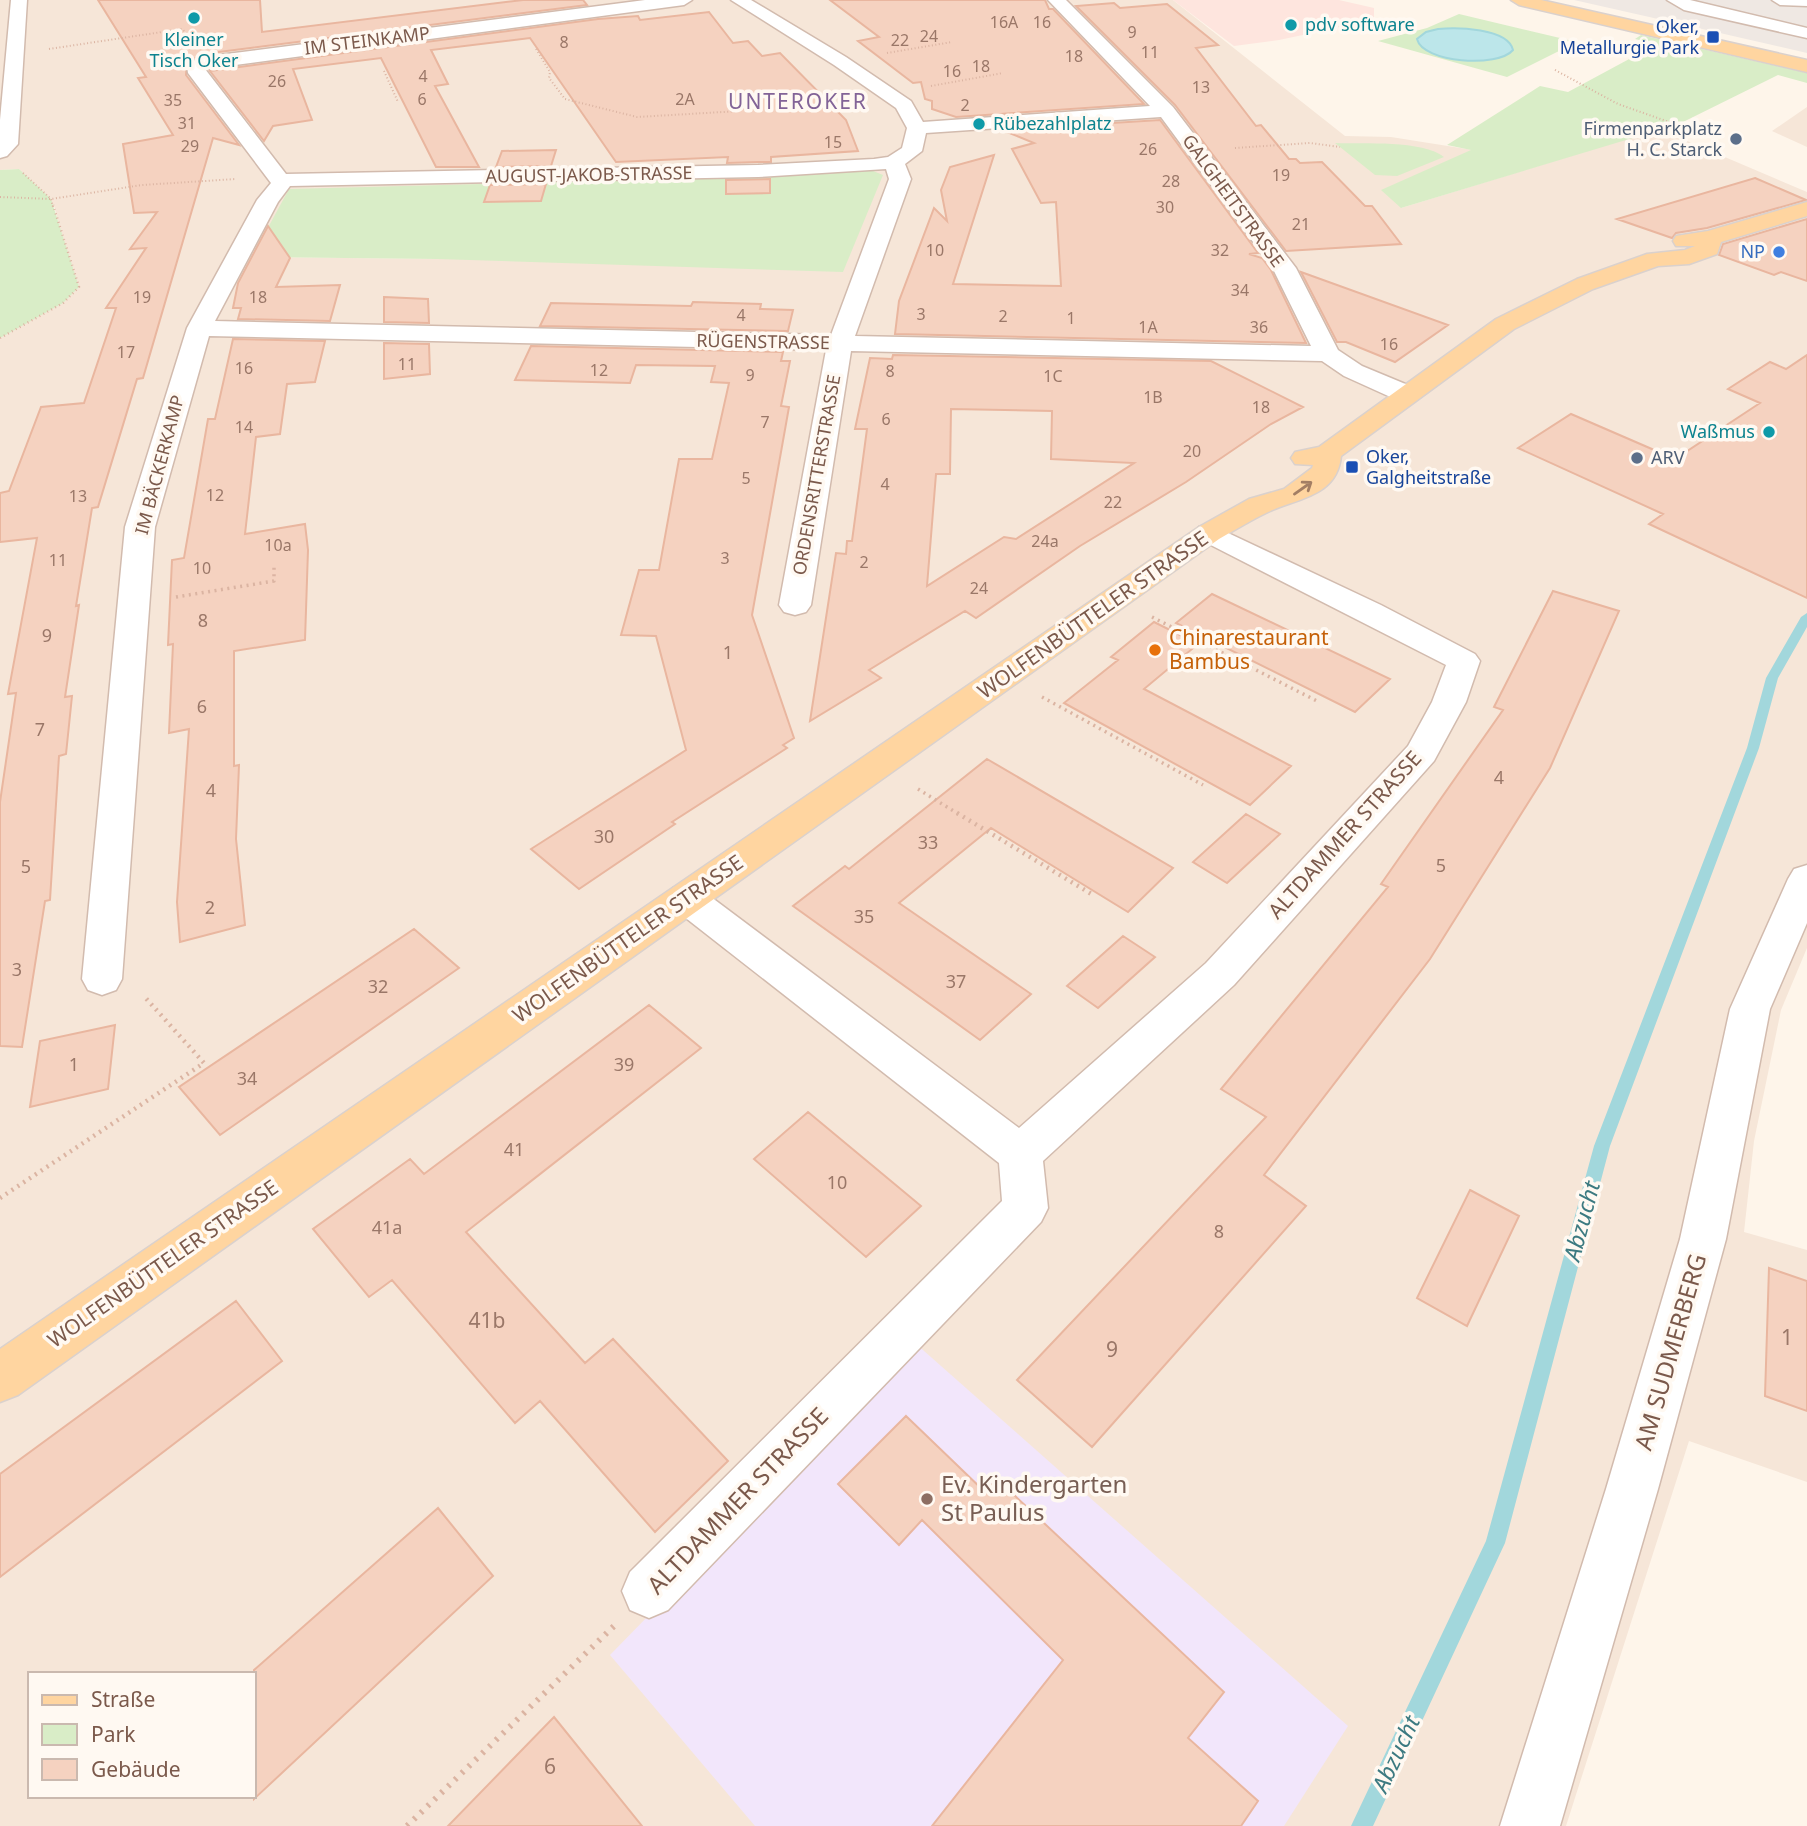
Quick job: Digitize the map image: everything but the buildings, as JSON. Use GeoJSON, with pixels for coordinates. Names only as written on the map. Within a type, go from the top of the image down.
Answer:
{"type":"FeatureCollection","features":[{"type":"Feature","properties":{"kind":"main road"},"geometry":{"type":"LineString","coordinates":[[1527,1],[1807,66]]}},
{"type":"Feature","properties":{"kind":"main road","name":"WOLFENBÜTTELER STRASSE"},"geometry":{"type":"LineString","coordinates":[[0,1378],[1209,533],[1259,505],[1294,495],[1326,471],[1328,453],[1505,324],[1585,284],[1656,260],[1689,257],[1709,249],[1710,238],[1807,209]]}},
{"type":"Feature","properties":{"kind":"street"},"geometry":{"type":"LineString","coordinates":[[0,152],[8,144],[17,54],[19,0]]}},
{"type":"Feature","properties":{"kind":"street","name":"IM STEINKAMP"},"geometry":{"type":"LineString","coordinates":[[211,61],[517,17],[684,0]]}},
{"type":"Feature","properties":{"kind":"street"},"geometry":{"type":"LineString","coordinates":[[739,0],[840,61],[904,105],[917,128],[912,151],[894,162]]}},
{"type":"Feature","properties":{"kind":"street","name":"GALGHEITSTRASSE"},"geometry":{"type":"LineString","coordinates":[[1056,0],[1166,111],[1196,150],[1284,268],[1328,355]]}},
{"type":"Feature","properties":{"kind":"street"},"geometry":{"type":"LineString","coordinates":[[1675,0],[1690,6],[1807,33]]}},
{"type":"Feature","properties":{"kind":"street"},"geometry":{"type":"LineString","coordinates":[[1780,0],[1807,1]]}},
{"type":"Feature","properties":{"kind":"street"},"geometry":{"type":"LineString","coordinates":[[211,61],[196,66],[195,69],[279,179]]}},
{"type":"Feature","properties":{"kind":"street"},"geometry":{"type":"LineString","coordinates":[[917,128],[1166,111]]}},
{"type":"Feature","properties":{"kind":"street","name":"AUGUST-JAKOB-STRASSE"},"geometry":{"type":"LineString","coordinates":[[279,179],[705,173],[874,166],[894,162]]}},
{"type":"Feature","properties":{"kind":"street","name":"ORDENSRITTERSTRASSE"},"geometry":{"type":"LineString","coordinates":[[795,605],[840,344],[900,179],[894,162]]}},
{"type":"Feature","properties":{"kind":"street","name":"IM BÄCKERKAMP"},"geometry":{"type":"LineString","coordinates":[[102,979],[140,527],[200,328],[279,179]]}},
{"type":"Feature","properties":{"kind":"street","name":"RÜGENSTRASSE"},"geometry":{"type":"LineString","coordinates":[[200,328],[1328,355]]}},
{"type":"Feature","properties":{"kind":"street"},"geometry":{"type":"LineString","coordinates":[[1328,355],[1353,371],[1406,394]]}},
{"type":"Feature","properties":{"kind":"street","name":"ALTDAMMER STRASSE"},"geometry":{"type":"LineString","coordinates":[[649,1591],[1025,1208],[1020,1154],[1220,974],[1422,752],[1449,702],[1464,661],[1209,533]]}},
{"type":"Feature","properties":{"kind":"street","name":"AM SUDMERBERG"},"geometry":{"type":"LineString","coordinates":[[1530,1826],[1632,1489],[1703,1238],[1750,1009],[1807,879]]}},
{"type":"Feature","properties":{"kind":"street"},"geometry":{"type":"LineString","coordinates":[[686,898],[1020,1154]]}},
{"type":"Feature","properties":{"kind":"path"},"geometry":{"type":"LineString","coordinates":[[517,17],[551,72],[549,78],[565,99],[637,117],[740,111]]}},
{"type":"Feature","properties":{"kind":"path"},"geometry":{"type":"LineString","coordinates":[[17,54],[182,29],[211,61]]}},
{"type":"Feature","properties":{"kind":"path"},"geometry":{"type":"LineString","coordinates":[[840,61],[952,42]]}},
{"type":"Feature","properties":{"kind":"path"},"geometry":{"type":"LineString","coordinates":[[1555,70],[1618,104],[1703,134]]}},
{"type":"Feature","properties":{"kind":"path"},"geometry":{"type":"LineString","coordinates":[[888,93],[1003,73]]}},
{"type":"Feature","properties":{"kind":"path"},"geometry":{"type":"LineString","coordinates":[[1196,150],[1310,143],[1340,147]]}},
{"type":"Feature","properties":{"kind":"path"},"geometry":{"type":"LineString","coordinates":[[0,338],[63,303],[79,287],[51,199],[19,169]]}},
{"type":"Feature","properties":{"kind":"path"},"geometry":{"type":"LineString","coordinates":[[0,197],[51,199],[142,185],[279,179]]}},
{"type":"Feature","properties":{"kind":"path"},"geometry":{"type":"LineString","coordinates":[[134,604],[274,581],[274,565]]}},
{"type":"Feature","properties":{"kind":"path"},"geometry":{"type":"LineString","coordinates":[[1151,617],[1317,701]]}},
{"type":"Feature","properties":{"kind":"path"},"geometry":{"type":"LineString","coordinates":[[1042,697],[1203,785]]}},
{"type":"Feature","properties":{"kind":"path"},"geometry":{"type":"LineString","coordinates":[[918,789],[1093,895]]}},
{"type":"Feature","properties":{"kind":"path"},"geometry":{"type":"LineString","coordinates":[[0,1198],[204,1063],[140,992],[102,979]]}},
{"type":"Feature","properties":{"kind":"path","name":"ALTDAMMER STRASSE"},"geometry":{"type":"LineString","coordinates":[[407,1826],[649,1591]]}},
{"type":"Feature","properties":{"kind":"shaded area"},"geometry":{"type":"Polygon","coordinates":[[[0,0],[1173,0],[1345,136],[1391,137],[1473,150],[1401,208],[1659,129],[1807,192],[1807,948],[1781,1010],[1754,1141],[1744,1232],[1807,1250],[1807,1482],[1689,1441],[1566,1826],[0,1826],[0,338],[7,333],[65,246],[54,206],[19,169],[0,170],[0,0]],[[857,171],[707,178],[253,257],[437,259],[857,171]]]}},
{"type":"Feature","properties":{"kind":"shaded area"},"geometry":{"type":"Polygon","coordinates":[[[1173,0],[1339,0],[1374,8],[1374,20],[1279,40],[1234,46],[1173,0]]]}},
{"type":"Feature","properties":{"kind":"shaded area"},"geometry":{"type":"Polygon","coordinates":[[[1574,0],[1807,0],[1807,53],[1698,28],[1574,0]]]}},
{"type":"Feature","properties":{"kind":"shaded area"},"geometry":{"type":"Polygon","coordinates":[[[1807,107],[1807,147],[1772,131],[1807,107]]]}},
{"type":"Feature","properties":{"kind":"shaded area","name":"Ev. Kindergarten St Paulus"},"geometry":{"type":"Polygon","coordinates":[[[915,1343],[1348,1726],[1284,1826],[755,1826],[610,1655],[915,1343]]]}},
{"type":"Feature","properties":{"kind":"green space"},"geometry":{"type":"Polygon","coordinates":[[[1459,14],[1577,42],[1507,77],[1378,41],[1427,28],[1459,14]]]}},
{"type":"Feature","properties":{"kind":"green space"},"geometry":{"type":"Polygon","coordinates":[[[1641,35],[1807,73],[1807,83],[1778,75],[1679,124],[1401,208],[1381,190],[1471,150],[1447,145],[1540,86],[1568,92],[1657,44],[1635,39],[1641,35]]]}},
{"type":"Feature","properties":{"kind":"green space"},"geometry":{"type":"Polygon","coordinates":[[[1335,143],[1408,145],[1444,157],[1397,176],[1375,175],[1335,143]]]}},
{"type":"Feature","properties":{"kind":"green space"},"geometry":{"type":"Polygon","coordinates":[[[19,169],[51,199],[79,287],[63,303],[0,338],[0,170],[19,169]]]}},
{"type":"Feature","properties":{"kind":"green space"},"geometry":{"type":"Polygon","coordinates":[[[873,171],[883,175],[843,272],[437,259],[252,257],[289,189],[707,178],[873,171]]]}},
{"type":"Feature","properties":{"kind":"water"},"geometry":{"type":"Polygon","coordinates":[[[1457,28],[1492,33],[1502,37],[1513,50],[1505,56],[1478,61],[1446,58],[1422,47],[1417,39],[1426,32],[1457,28]]]}},
{"type":"Feature","properties":{"kind":"waterway","name":"Abzucht"},"geometry":{"type":"LineString","coordinates":[[1362,1826],[1495,1543],[1602,1146],[1753,748],[1772,678],[1807,617]]}},
{"type":"Feature","properties":{"kind":"place","name":"Kleiner Tisch Oker"},"geometry":{"type":"Point","coordinates":[194,18]}},
{"type":"Feature","properties":{"kind":"place","name":"pdv software"},"geometry":{"type":"Point","coordinates":[1291,25]}},
{"type":"Feature","properties":{"kind":"place","name":"Oker, Metallurgie Park"},"geometry":{"type":"Point","coordinates":[1713,37]}},
{"type":"Feature","properties":{"kind":"place","name":"Rübezahlplatz"},"geometry":{"type":"Point","coordinates":[979,124]}},
{"type":"Feature","properties":{"kind":"place","name":"Firmenparkplatz H. C. Starck"},"geometry":{"type":"Point","coordinates":[1736,139]}},
{"type":"Feature","properties":{"kind":"place","name":"NP"},"geometry":{"type":"Point","coordinates":[1779,252]}},
{"type":"Feature","properties":{"kind":"place","name":"Waßmus"},"geometry":{"type":"Point","coordinates":[1769,432]}},
{"type":"Feature","properties":{"kind":"place","name":"ARV"},"geometry":{"type":"Point","coordinates":[1637,458]}},
{"type":"Feature","properties":{"kind":"place","name":"Oker, Galgheitstraße"},"geometry":{"type":"Point","coordinates":[1352,467]}},
{"type":"Feature","properties":{"kind":"place","name":"Chinarestaurant Bambus"},"geometry":{"type":"Point","coordinates":[1155,650]}},
{"type":"Feature","properties":{"kind":"place","name":"Ev. Kindergarten St Paulus"},"geometry":{"type":"Point","coordinates":[927,1499]}},
{"type":"Feature","properties":{"kind":"district","name":"UNTEROKER"},"geometry":{"type":"Point","coordinates":[798,102]}}]}
